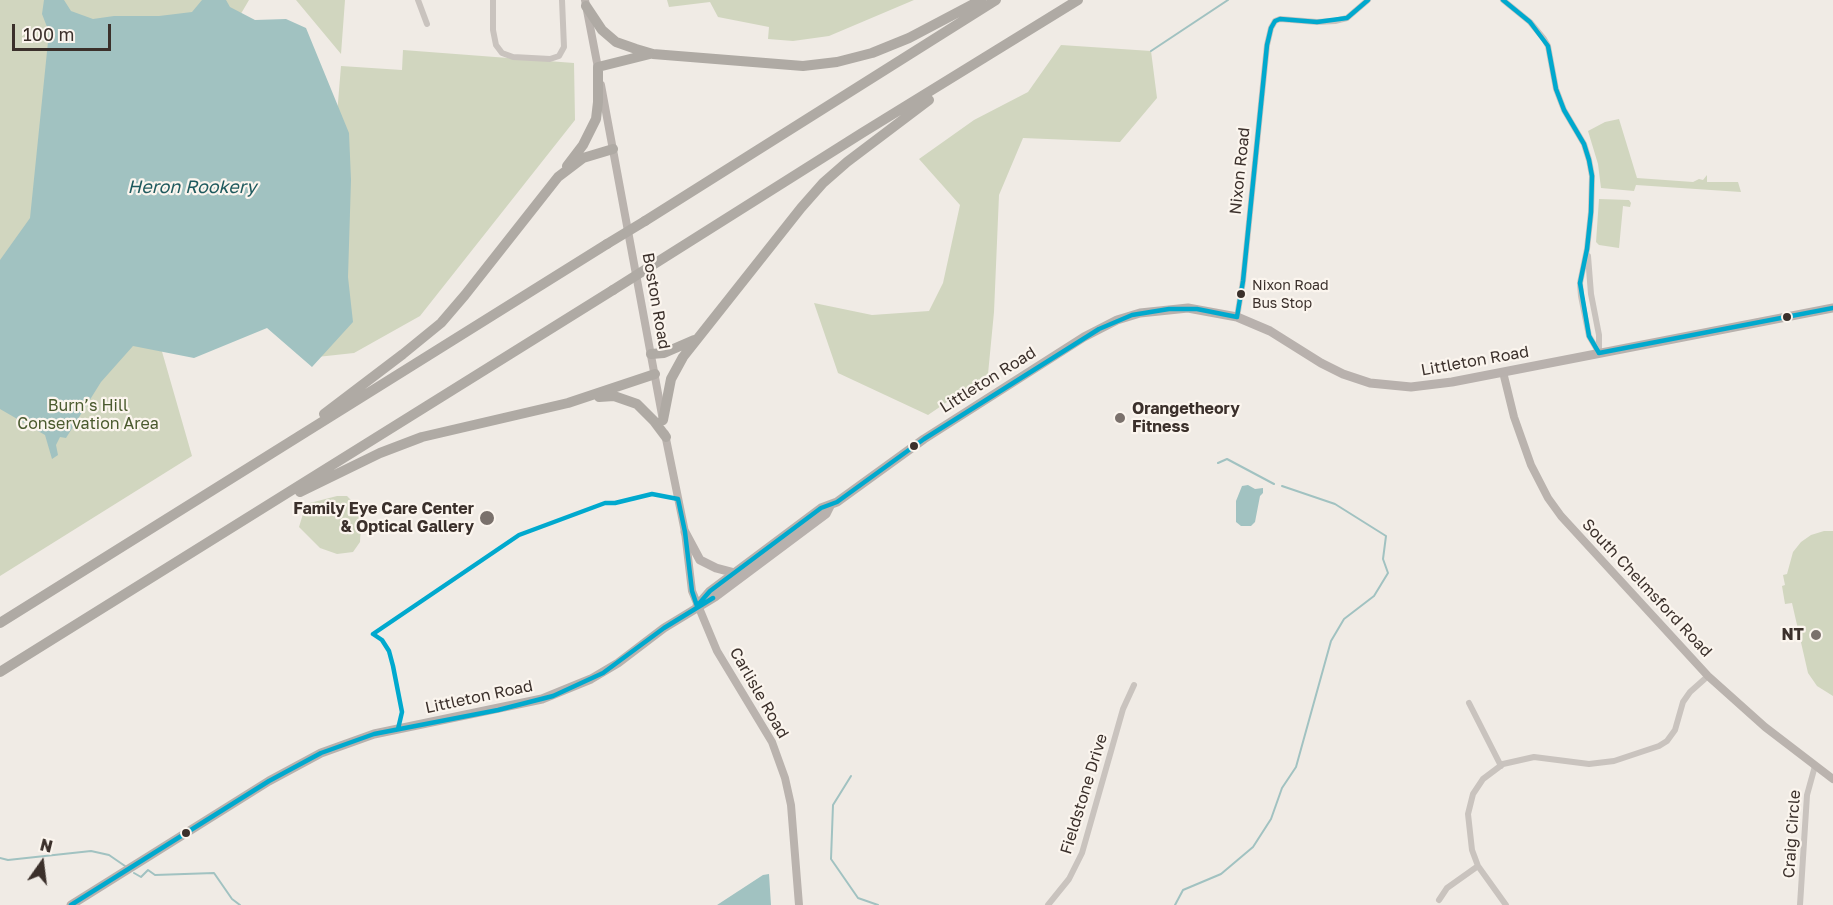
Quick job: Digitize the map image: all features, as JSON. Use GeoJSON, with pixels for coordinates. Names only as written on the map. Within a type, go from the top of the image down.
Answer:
{"type":"FeatureCollection","features":[{"type":"Feature","properties":{"kind":"highway"},"geometry":{"type":"LineString","coordinates":[[586,3],[603,30],[616,42],[653,54],[779,65],[822,65],[891,46],[981,0]]}},
{"type":"Feature","properties":{"kind":"highway"},"geometry":{"type":"LineString","coordinates":[[0,623],[996,0]]}},
{"type":"Feature","properties":{"kind":"highway"},"geometry":{"type":"LineString","coordinates":[[0,672],[1078,0]]}},
{"type":"Feature","properties":{"kind":"highway"},"geometry":{"type":"LineString","coordinates":[[282,447],[441,323],[583,145],[596,119],[598,67],[653,54]]}},
{"type":"Feature","properties":{"kind":"highway"},"geometry":{"type":"LineString","coordinates":[[663,420],[671,379],[683,357],[801,208],[824,183],[958,75]]}},
{"type":"Feature","properties":{"kind":"highway"},"geometry":{"type":"LineString","coordinates":[[561,174],[583,158],[613,149]]}},
{"type":"Feature","properties":{"kind":"highway"},"geometry":{"type":"LineString","coordinates":[[651,354],[664,354],[700,337]]}},
{"type":"Feature","properties":{"kind":"highway"},"geometry":{"type":"LineString","coordinates":[[261,510],[403,443],[578,399],[655,374]]}},
{"type":"Feature","properties":{"kind":"highway"},"geometry":{"type":"LineString","coordinates":[[578,399],[603,396],[628,400],[646,412],[666,437]]}},
{"type":"Feature","properties":{"kind":"main road","name":"Boston Road"},"geometry":{"type":"LineString","coordinates":[[586,3],[685,532],[692,591],[697,606]]}},
{"type":"Feature","properties":{"kind":"main road","name":"Littleton Road"},"geometry":{"type":"LineString","coordinates":[[697,606],[710,591],[821,508],[830,506],[943,426],[1084,337],[1140,313],[1169,309],[1197,309],[1237,317],[1270,331],[1330,368],[1370,383],[1398,387],[1424,386],[1503,372],[1833,308]]}},
{"type":"Feature","properties":{"kind":"main road","name":"South Chelmsford Road"},"geometry":{"type":"LineString","coordinates":[[1503,372],[1521,441],[1531,465],[1548,498],[1582,541],[1708,676],[1765,727],[1833,779]]}},
{"type":"Feature","properties":{"kind":"main road","name":"Littleton Road"},"geometry":{"type":"LineString","coordinates":[[71,905],[269,780],[321,753],[374,734],[498,710],[553,696],[584,683],[611,668],[697,606],[715,597],[826,514],[830,506]]}},
{"type":"Feature","properties":{"kind":"main road"},"geometry":{"type":"LineString","coordinates":[[685,532],[700,560],[716,568],[735,573]]}},
{"type":"Feature","properties":{"kind":"main road","name":"Carlisle Road"},"geometry":{"type":"LineString","coordinates":[[697,606],[717,651],[778,756],[790,805],[799,905]]}},
{"type":"Feature","properties":{"kind":"street"},"geometry":{"type":"LineString","coordinates":[[418,0],[427,24]]}},
{"type":"Feature","properties":{"kind":"street"},"geometry":{"type":"LineString","coordinates":[[493,0],[493,30],[496,45],[502,53],[513,57],[550,59],[559,56],[564,47],[562,0]]}},
{"type":"Feature","properties":{"kind":"street","name":"Nixon Road"},"geometry":{"type":"LineString","coordinates":[[1237,317],[1243,281],[1267,45],[1271,28],[1275,21],[1280,19],[1317,22],[1347,18],[1368,0]]}},
{"type":"Feature","properties":{"kind":"street"},"geometry":{"type":"LineString","coordinates":[[1503,0],[1530,22],[1548,46],[1556,89],[1564,110],[1584,144],[1592,176],[1587,249],[1580,283],[1589,336],[1599,353]]}},
{"type":"Feature","properties":{"kind":"street"},"geometry":{"type":"LineString","coordinates":[[1587,249],[1591,294],[1599,335],[1599,353]]}},
{"type":"Feature","properties":{"kind":"street"},"geometry":{"type":"LineString","coordinates":[[1506,905],[1478,866],[1472,850],[1468,814],[1473,794],[1483,778],[1501,766],[1534,757],[1588,764],[1614,760],[1659,746],[1667,741],[1675,730],[1683,702],[1690,692],[1708,676]]}},
{"type":"Feature","properties":{"kind":"street","name":"Fieldstone Drive"},"geometry":{"type":"LineString","coordinates":[[1048,905],[1069,879],[1082,853],[1123,709],[1134,685]]}},
{"type":"Feature","properties":{"kind":"street"},"geometry":{"type":"LineString","coordinates":[[1469,703],[1501,766]]}},
{"type":"Feature","properties":{"kind":"street","name":"Craig Circle"},"geometry":{"type":"LineString","coordinates":[[1800,905],[1807,795],[1815,766]]}},
{"type":"Feature","properties":{"kind":"street"},"geometry":{"type":"LineString","coordinates":[[1439,900],[1447,888],[1478,866]]}},
{"type":"Feature","properties":{"kind":"green space","name":"Burn’s Hill Conservation Area"},"geometry":{"type":"Polygon","coordinates":[[[0,0],[249,0],[171,133],[94,115],[192,456],[0,576],[0,0]]]}},
{"type":"Feature","properties":{"kind":"green space"},"geometry":{"type":"Polygon","coordinates":[[[296,0],[345,0],[341,54],[296,0]]]}},
{"type":"Feature","properties":{"kind":"green space"},"geometry":{"type":"Polygon","coordinates":[[[667,0],[914,0],[829,36],[793,41],[768,39],[769,27],[718,17],[710,2],[669,7],[667,0]]]}},
{"type":"Feature","properties":{"kind":"green space"},"geometry":{"type":"Polygon","coordinates":[[[1061,45],[1151,51],[1157,98],[1120,142],[1023,138],[999,195],[994,312],[988,374],[928,415],[838,373],[814,303],[872,315],[929,311],[943,283],[960,205],[919,159],[974,120],[1028,92],[1061,45]]]}},
{"type":"Feature","properties":{"kind":"green space"},"geometry":{"type":"Polygon","coordinates":[[[403,50],[574,63],[575,120],[420,316],[354,353],[317,357],[341,66],[402,70],[403,50]]]}},
{"type":"Feature","properties":{"kind":"green space"},"geometry":{"type":"Polygon","coordinates":[[[1619,119],[1637,178],[1693,182],[1703,180],[1707,175],[1707,182],[1738,182],[1741,192],[1636,185],[1634,191],[1601,188],[1598,164],[1588,131],[1605,122],[1619,119]]]}},
{"type":"Feature","properties":{"kind":"green space"},"geometry":{"type":"Polygon","coordinates":[[[1599,199],[1629,200],[1631,203],[1630,207],[1623,206],[1619,248],[1599,245],[1596,242],[1599,199]]]}},
{"type":"Feature","properties":{"kind":"green space"},"geometry":{"type":"Polygon","coordinates":[[[337,496],[347,496],[358,507],[361,526],[360,542],[353,552],[337,554],[320,548],[299,527],[306,504],[337,496]]]}},
{"type":"Feature","properties":{"kind":"green space","name":"NT"},"geometry":{"type":"Polygon","coordinates":[[[1833,531],[1833,696],[1817,686],[1808,673],[1792,603],[1785,604],[1782,586],[1785,585],[1783,575],[1787,574],[1793,552],[1811,535],[1833,531]]]}},
{"type":"Feature","properties":{"kind":"water","name":"Heron Rookery"},"geometry":{"type":"Polygon","coordinates":[[[44,0],[64,0],[71,11],[93,19],[192,12],[202,0],[226,0],[230,7],[255,20],[286,19],[306,28],[349,133],[351,180],[348,277],[353,322],[312,367],[267,328],[194,358],[133,346],[101,382],[66,438],[60,437],[56,445],[58,455],[52,459],[45,435],[0,409],[0,260],[30,218],[49,32],[42,14],[44,0]]]}},
{"type":"Feature","properties":{"kind":"water"},"geometry":{"type":"Polygon","coordinates":[[[1248,485],[1255,489],[1263,488],[1263,493],[1260,496],[1255,522],[1251,526],[1241,526],[1236,522],[1236,501],[1242,486],[1248,485]]]}},
{"type":"Feature","properties":{"kind":"water"},"geometry":{"type":"Polygon","coordinates":[[[769,874],[771,905],[717,905],[763,875],[769,874]]]}},
{"type":"Feature","properties":{"kind":"waterway"},"geometry":{"type":"LineString","coordinates":[[1151,51],[1228,0]]}},
{"type":"Feature","properties":{"kind":"waterway"},"geometry":{"type":"LineString","coordinates":[[1218,463],[1227,459],[1274,484]]}},
{"type":"Feature","properties":{"kind":"waterway"},"geometry":{"type":"LineString","coordinates":[[1175,905],[1183,890],[1221,874],[1253,847],[1271,819],[1282,788],[1296,767],[1331,641],[1344,619],[1374,596],[1388,573],[1383,559],[1386,536],[1335,504],[1282,486]]}},
{"type":"Feature","properties":{"kind":"waterway"},"geometry":{"type":"LineString","coordinates":[[851,776],[833,805],[831,859],[858,898],[878,905]]}},
{"type":"Feature","properties":{"kind":"waterway"},"geometry":{"type":"LineString","coordinates":[[0,858],[8,860],[91,851],[109,855],[125,866]]}},
{"type":"Feature","properties":{"kind":"waterway"},"geometry":{"type":"LineString","coordinates":[[134,873],[141,877],[148,870],[155,875],[214,873],[232,899],[240,905]]}},
{"type":"Feature","properties":{"kind":"transit line"},"geometry":{"type":"LineString","coordinates":[[697,606],[710,591],[821,508],[837,502],[924,439],[1099,329],[1132,315],[1169,309],[1197,309],[1237,317],[1243,281],[1267,45],[1271,28],[1275,21],[1280,19],[1317,22],[1347,18],[1368,0]]}},
{"type":"Feature","properties":{"kind":"transit line"},"geometry":{"type":"LineString","coordinates":[[1503,0],[1530,22],[1548,46],[1556,89],[1564,110],[1584,144],[1589,160],[1592,176],[1591,212],[1580,283],[1589,336],[1599,353]]}},
{"type":"Feature","properties":{"kind":"transit line"},"geometry":{"type":"LineString","coordinates":[[1599,353],[1833,308]]}},
{"type":"Feature","properties":{"kind":"transit line"},"geometry":{"type":"LineString","coordinates":[[398,729],[402,712],[393,666],[389,651],[382,640],[373,634],[519,535],[605,503],[615,503],[652,494],[678,499],[685,532],[692,591],[697,606]]}},
{"type":"Feature","properties":{"kind":"transit line"},"geometry":{"type":"LineString","coordinates":[[71,905],[269,781],[321,753],[374,734],[498,710],[553,696],[603,673],[664,628],[713,598]]}},
{"type":"Feature","properties":{"kind":"place","name":"Nixon Road Bus Stop"},"geometry":{"type":"Point","coordinates":[1241,294]}},
{"type":"Feature","properties":{"kind":"place","name":"Orangetheory Fitness"},"geometry":{"type":"Point","coordinates":[1120,418]}},
{"type":"Feature","properties":{"kind":"place","name":"Family Eye Care Center & Optical Gallery"},"geometry":{"type":"Point","coordinates":[487,518]}},
{"type":"Feature","properties":{"kind":"place","name":"NT"},"geometry":{"type":"Point","coordinates":[1816,635]}}]}
